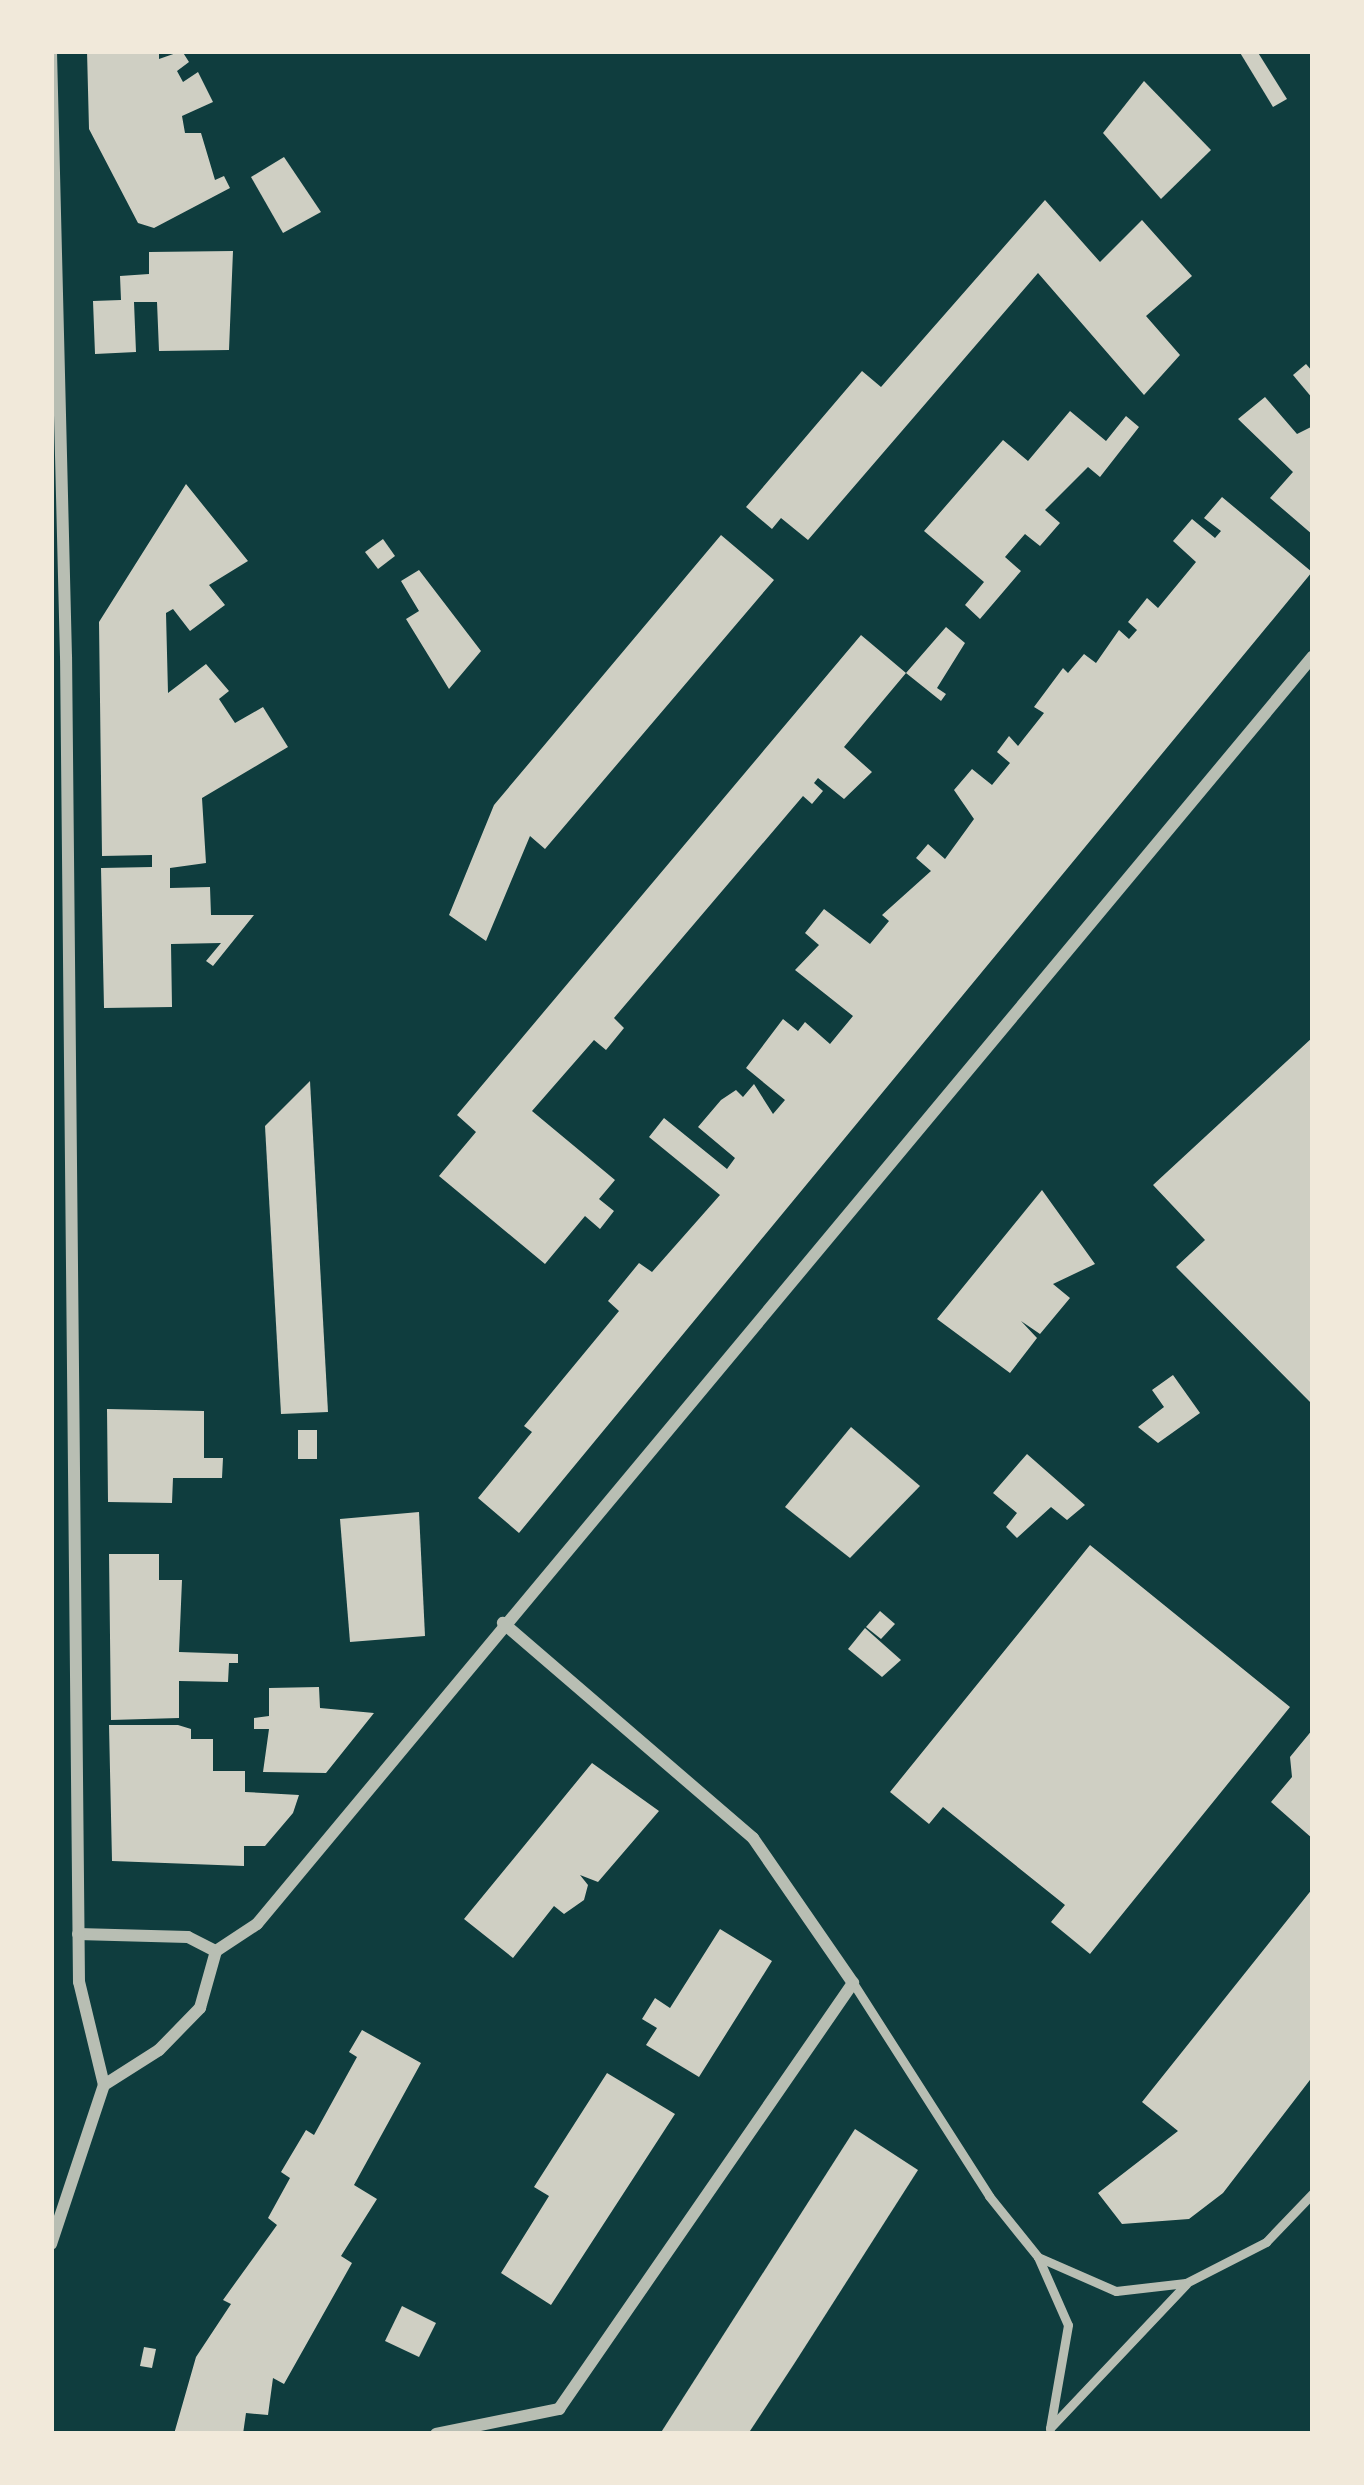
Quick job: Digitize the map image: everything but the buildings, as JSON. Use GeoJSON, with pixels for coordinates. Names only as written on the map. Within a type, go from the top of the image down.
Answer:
{"type":"FeatureCollection","features":[{"type":"Feature","properties":{"kind":"street"},"geometry":{"type":"LineString","coordinates":[[51,51],[66,657],[78,1934],[81,2015],[104,2085],[51,2243]]}},
{"type":"Feature","properties":{"kind":"street"},"geometry":{"type":"LineString","coordinates":[[104,2085],[159,2050],[200,2008],[216,1951],[257,1924],[1313,656]]}},
{"type":"Feature","properties":{"kind":"street"},"geometry":{"type":"LineString","coordinates":[[436,2434],[560,2409],[854,1983],[753,1838],[503,1623]]}},
{"type":"Feature","properties":{"kind":"street"},"geometry":{"type":"LineString","coordinates":[[78,1934],[175,1935],[216,1951]]}},
{"type":"Feature","properties":{"kind":"lane"},"geometry":{"type":"LineString","coordinates":[[854,1983],[989,2196],[1038,2257],[1068,2325],[1050,2428],[1186,2284],[1266,2242],[1313,2194]]}},
{"type":"Feature","properties":{"kind":"lane"},"geometry":{"type":"LineString","coordinates":[[1038,2257],[1116,2291],[1186,2284]]}}]}
